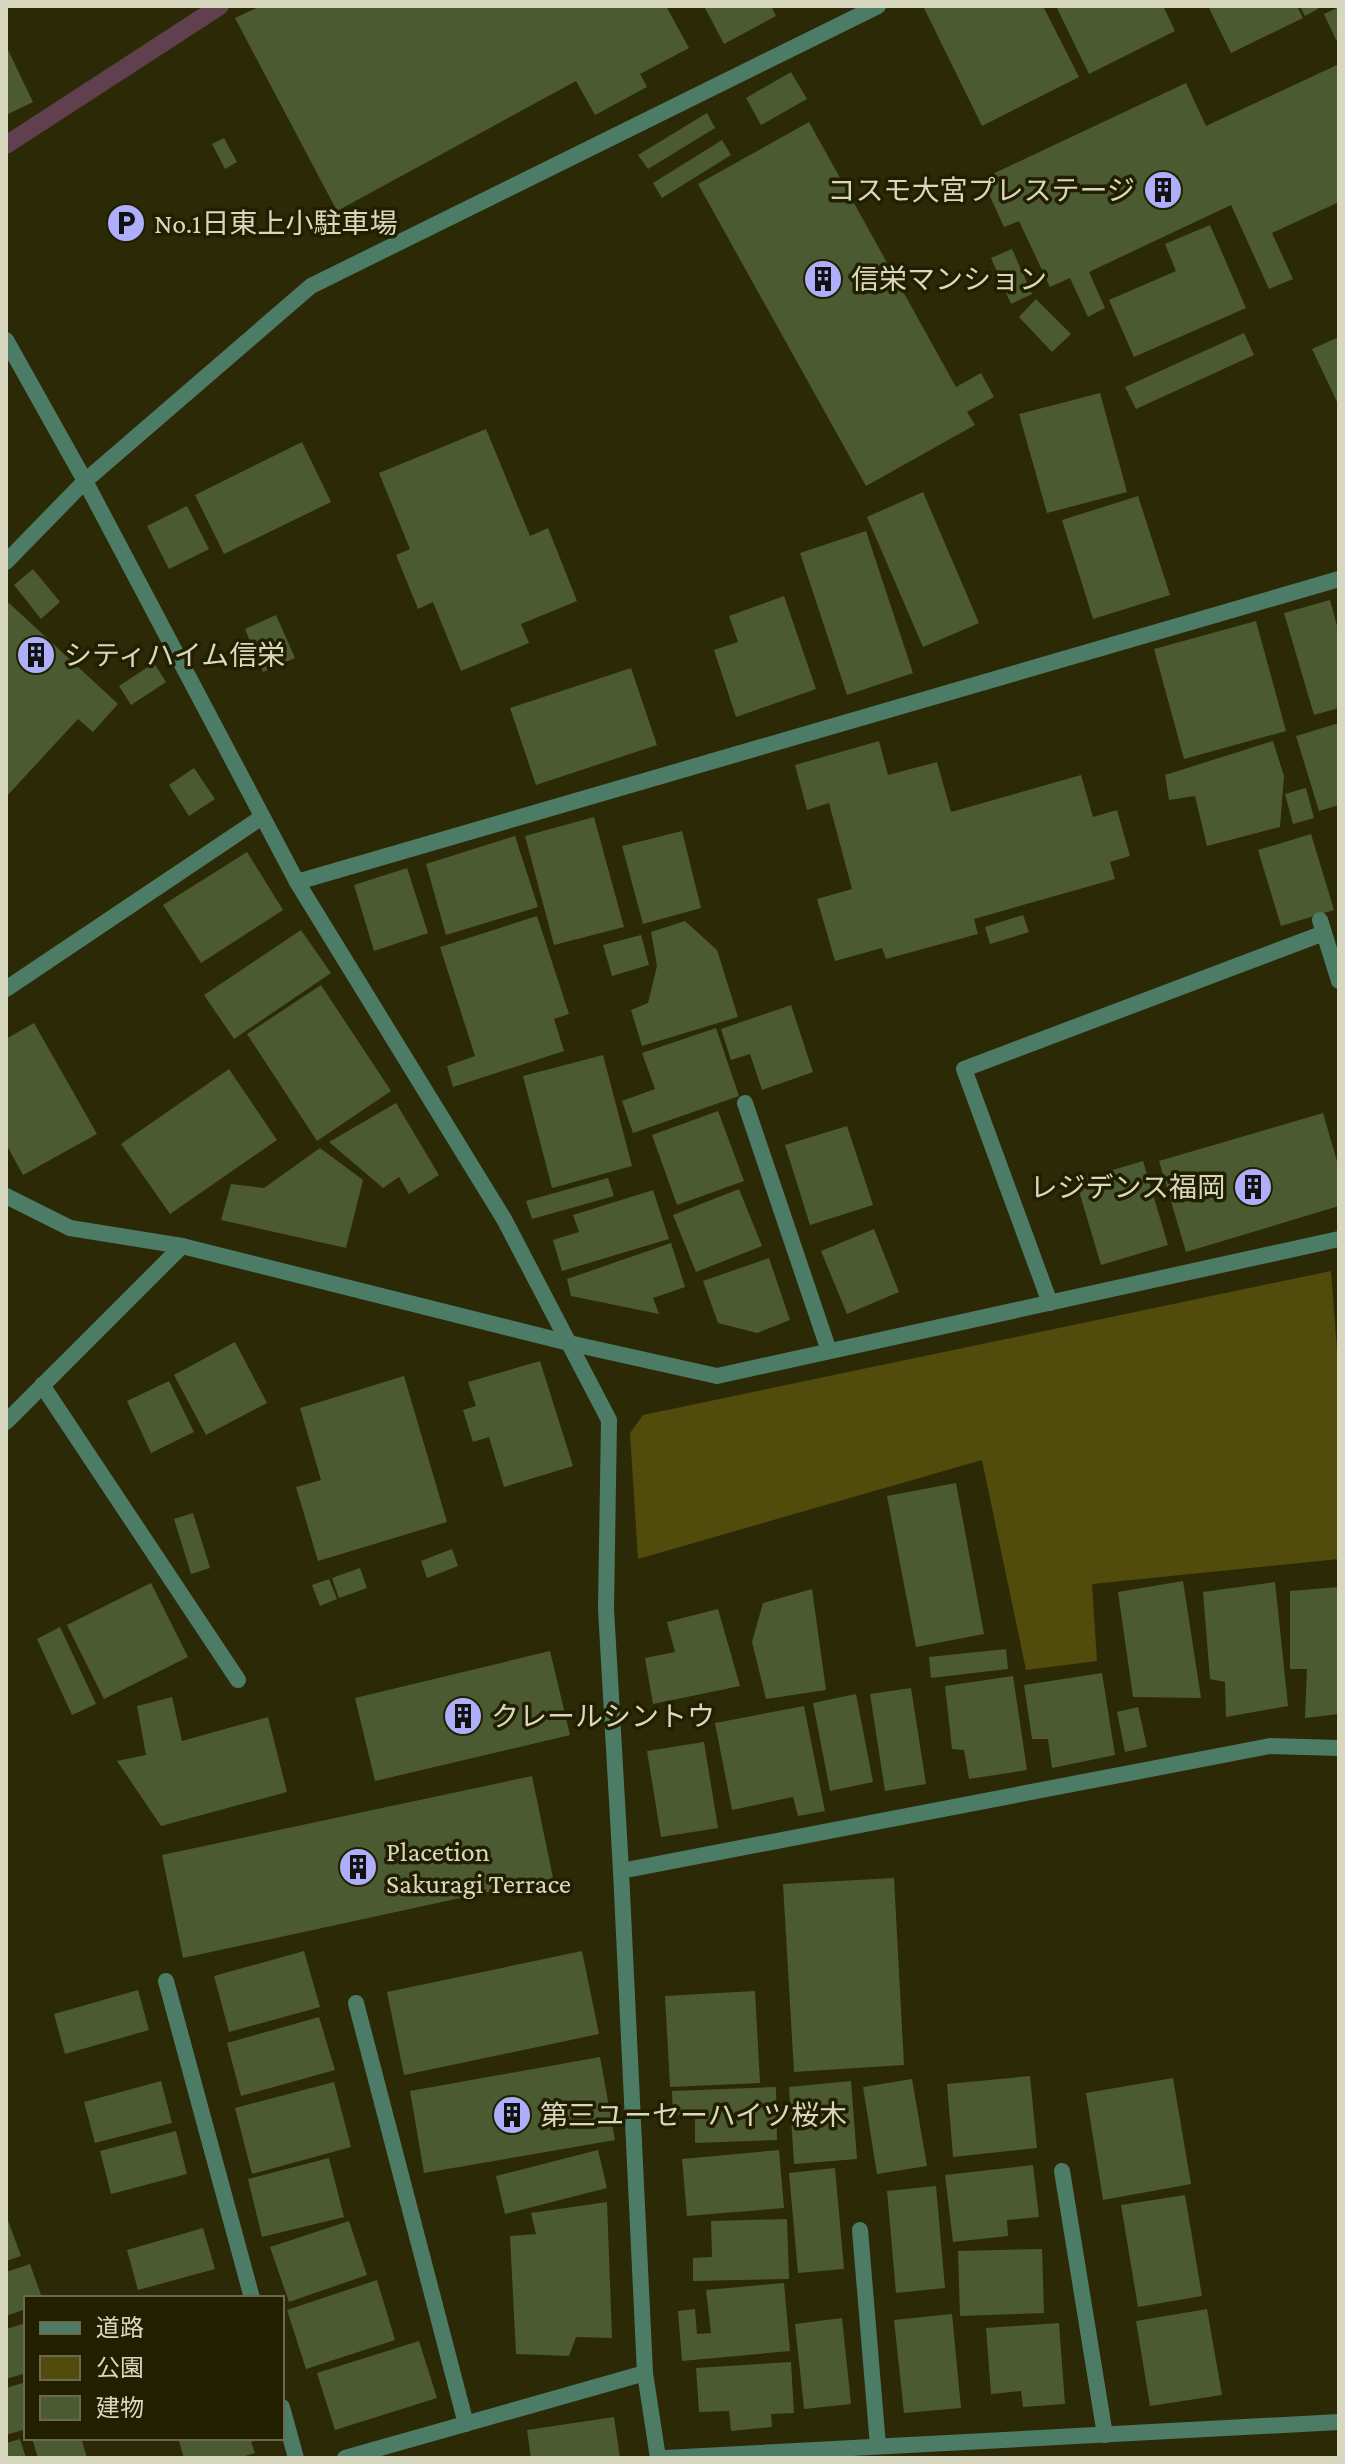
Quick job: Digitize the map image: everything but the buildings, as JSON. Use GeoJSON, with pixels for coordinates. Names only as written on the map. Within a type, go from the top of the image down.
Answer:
{"type":"FeatureCollection","features":[{"type":"Feature","properties":{"kind":"street"},"geometry":{"type":"LineString","coordinates":[[6,562],[85,481],[311,286],[878,6]]}},
{"type":"Feature","properties":{"kind":"street"},"geometry":{"type":"LineString","coordinates":[[6,340],[85,481],[297,882],[504,1219],[609,1420],[606,1609],[645,2373],[658,2458]]}},
{"type":"Feature","properties":{"kind":"street"},"geometry":{"type":"LineString","coordinates":[[297,882],[1339,579]]}},
{"type":"Feature","properties":{"kind":"street"},"geometry":{"type":"LineString","coordinates":[[6,989],[262,817]]}},
{"type":"Feature","properties":{"kind":"street"},"geometry":{"type":"LineString","coordinates":[[1050,1303],[964,1069],[1322,926],[1339,981]]}},
{"type":"Feature","properties":{"kind":"street"},"geometry":{"type":"LineString","coordinates":[[745,1103],[829,1351]]}},
{"type":"Feature","properties":{"kind":"street"},"geometry":{"type":"LineString","coordinates":[[6,1196],[70,1228],[182,1246],[569,1343],[717,1376],[1339,1239]]}},
{"type":"Feature","properties":{"kind":"street"},"geometry":{"type":"LineString","coordinates":[[6,1422],[182,1246]]}},
{"type":"Feature","properties":{"kind":"street"},"geometry":{"type":"LineString","coordinates":[[42,1385],[238,1680]]}},
{"type":"Feature","properties":{"kind":"street"},"geometry":{"type":"LineString","coordinates":[[621,1871],[1270,1746],[1339,1748]]}},
{"type":"Feature","properties":{"kind":"street"},"geometry":{"type":"LineString","coordinates":[[166,1981],[251,2296]]}},
{"type":"Feature","properties":{"kind":"street"},"geometry":{"type":"LineString","coordinates":[[356,2003],[466,2424]]}},
{"type":"Feature","properties":{"kind":"street"},"geometry":{"type":"LineString","coordinates":[[1062,2171],[1105,2435]]}},
{"type":"Feature","properties":{"kind":"street"},"geometry":{"type":"LineString","coordinates":[[860,2230],[878,2446]]}},
{"type":"Feature","properties":{"kind":"street"},"geometry":{"type":"LineString","coordinates":[[345,2458],[645,2373]]}},
{"type":"Feature","properties":{"kind":"street"},"geometry":{"type":"LineString","coordinates":[[284,2414],[296,2458]]}},
{"type":"Feature","properties":{"kind":"street"},"geometry":{"type":"LineString","coordinates":[[665,2458],[1339,2422]]}},
{"type":"Feature","properties":{"kind":"green space"},"geometry":{"type":"Polygon","coordinates":[[[1331,1271],[1339,1376],[1339,1559],[1092,1584],[1097,1661],[1026,1670],[982,1460],[638,1559],[630,1433],[643,1415],[1331,1271]]]}},
{"type":"Feature","properties":{"kind":"waterway"},"geometry":{"type":"LineString","coordinates":[[6,145],[220,6]]}},
{"type":"Feature","properties":{"kind":"place","name":"コスモ大宮プレステージ"},"geometry":{"type":"Point","coordinates":[1163,190]}},
{"type":"Feature","properties":{"kind":"place","name":"No.1日東上小駐車場"},"geometry":{"type":"Point","coordinates":[126,223]}},
{"type":"Feature","properties":{"kind":"place","name":"信栄マンション"},"geometry":{"type":"Point","coordinates":[823,279]}},
{"type":"Feature","properties":{"kind":"place","name":"シティハイム信栄"},"geometry":{"type":"Point","coordinates":[36,655]}},
{"type":"Feature","properties":{"kind":"place","name":"レジデンス福岡"},"geometry":{"type":"Point","coordinates":[1253,1187]}},
{"type":"Feature","properties":{"kind":"place","name":"クレールシントウ"},"geometry":{"type":"Point","coordinates":[463,1716]}},
{"type":"Feature","properties":{"kind":"place","name":"Placetion Sakuragi Terrace"},"geometry":{"type":"Point","coordinates":[358,1867]}},
{"type":"Feature","properties":{"kind":"place","name":"第三ユーセーハイツ桜木"},"geometry":{"type":"Point","coordinates":[512,2115]}}]}
